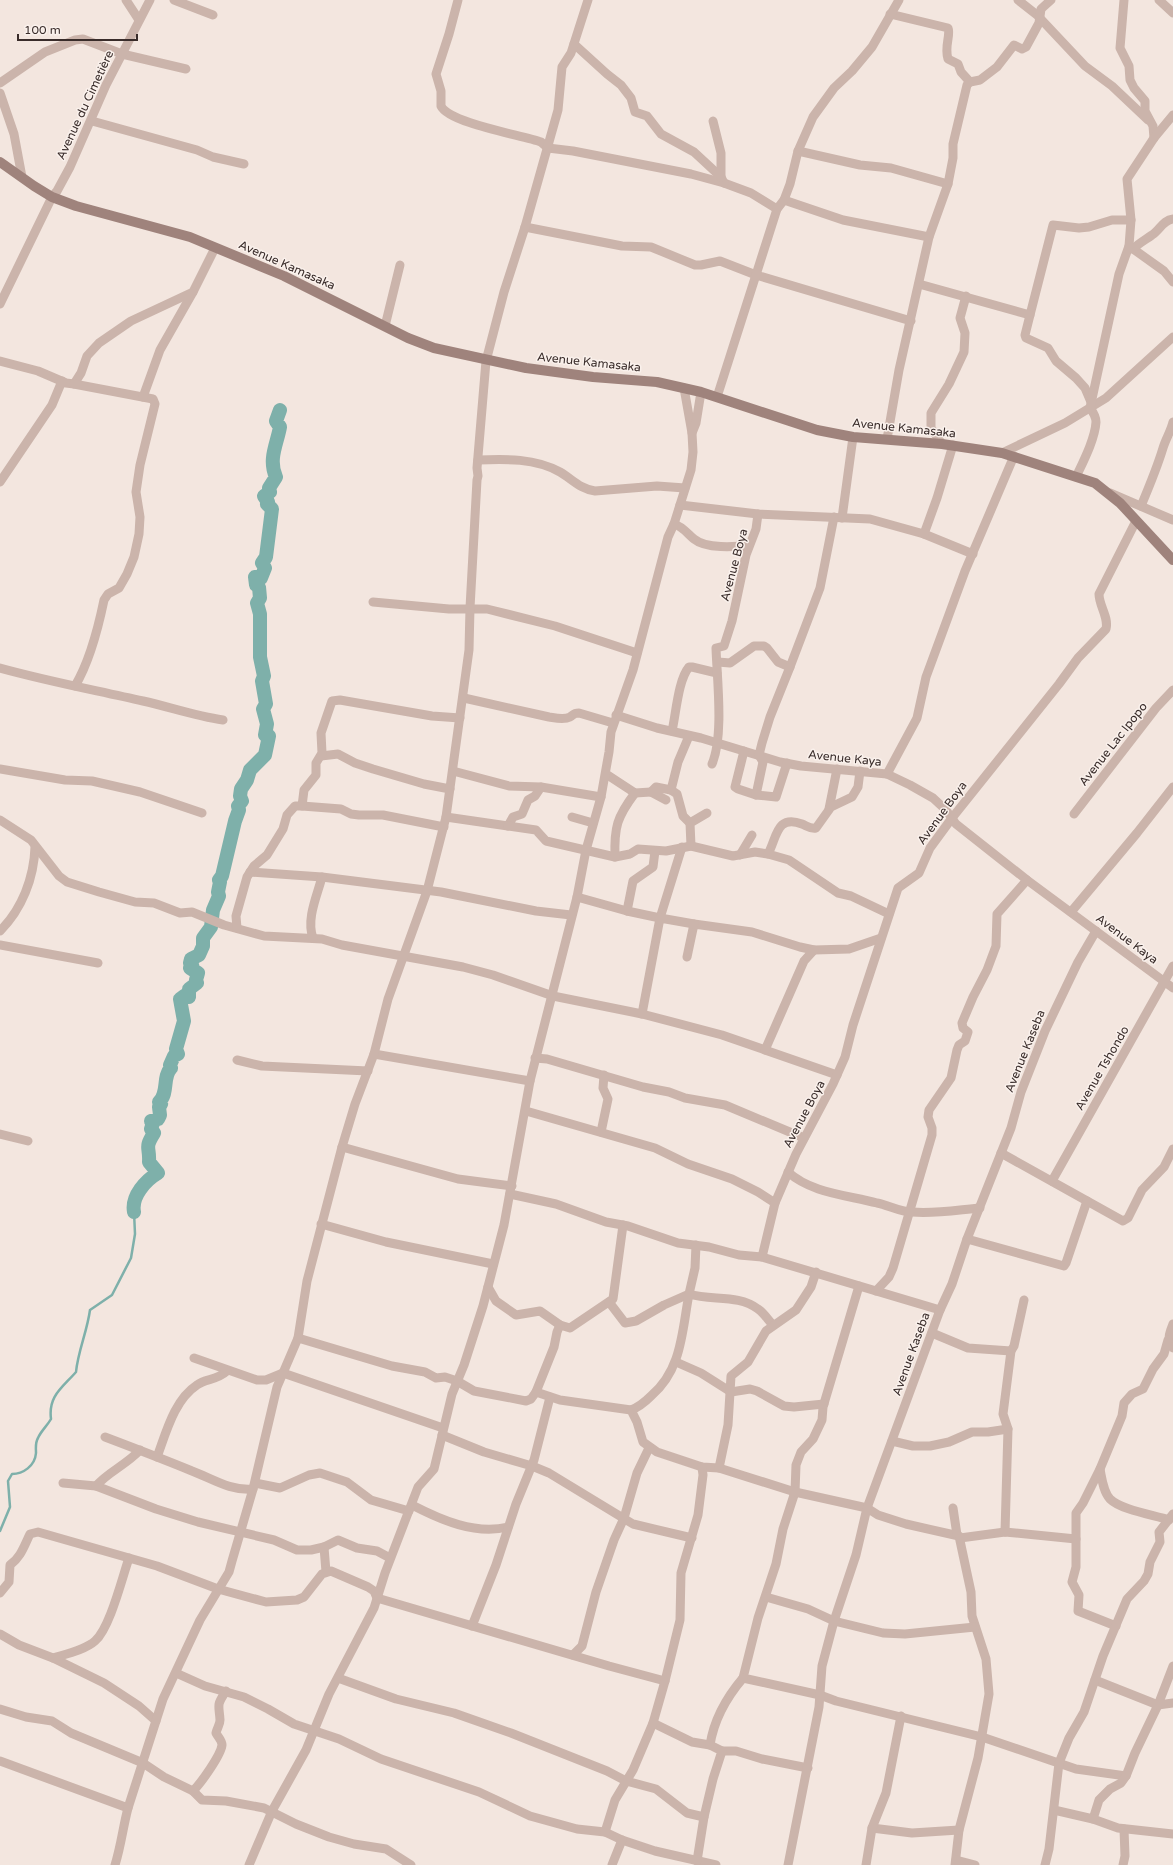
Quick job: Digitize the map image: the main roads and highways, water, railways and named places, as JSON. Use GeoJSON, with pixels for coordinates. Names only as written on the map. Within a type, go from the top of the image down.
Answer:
{"type":"FeatureCollection","features":[{"type":"Feature","properties":{"kind":"waterway"},"geometry":{"type":"LineString","coordinates":[[134,1212],[135,1200],[140,1189],[158,1173],[149,1162],[148,1145],[154,1133],[151,1129],[153,1123],[151,1121],[158,1119],[160,1115],[159,1107],[161,1104],[159,1102],[164,1094],[168,1072],[171,1068],[170,1065],[174,1056],[178,1054],[176,1049],[184,1021],[180,999],[184,996],[189,997],[189,989],[197,983],[196,980],[198,973],[190,968],[192,965],[190,963],[191,959],[199,955],[203,946],[203,938],[211,927],[213,910],[219,896],[219,880],[222,876],[239,810],[238,806],[242,801],[240,796],[241,789],[247,780],[250,770],[265,755],[269,736],[265,735],[267,724],[263,709],[266,704],[262,681],[264,676],[260,657],[260,614],[257,603],[260,598],[259,587],[256,585],[255,577],[261,578],[265,568],[262,563],[266,557],[272,509],[267,504],[268,502],[264,496],[270,492],[269,488],[276,477],[273,458],[280,427],[276,421],[280,410]]}},
{"type":"Feature","properties":{"kind":"waterway"},"geometry":{"type":"LineString","coordinates":[[0,1531],[10,1507],[8,1481],[12,1474],[20,1473],[28,1468],[35,1458],[37,1440],[51,1419],[54,1398],[76,1372],[90,1310],[112,1295],[131,1258],[135,1234],[134,1212]]}}]}
